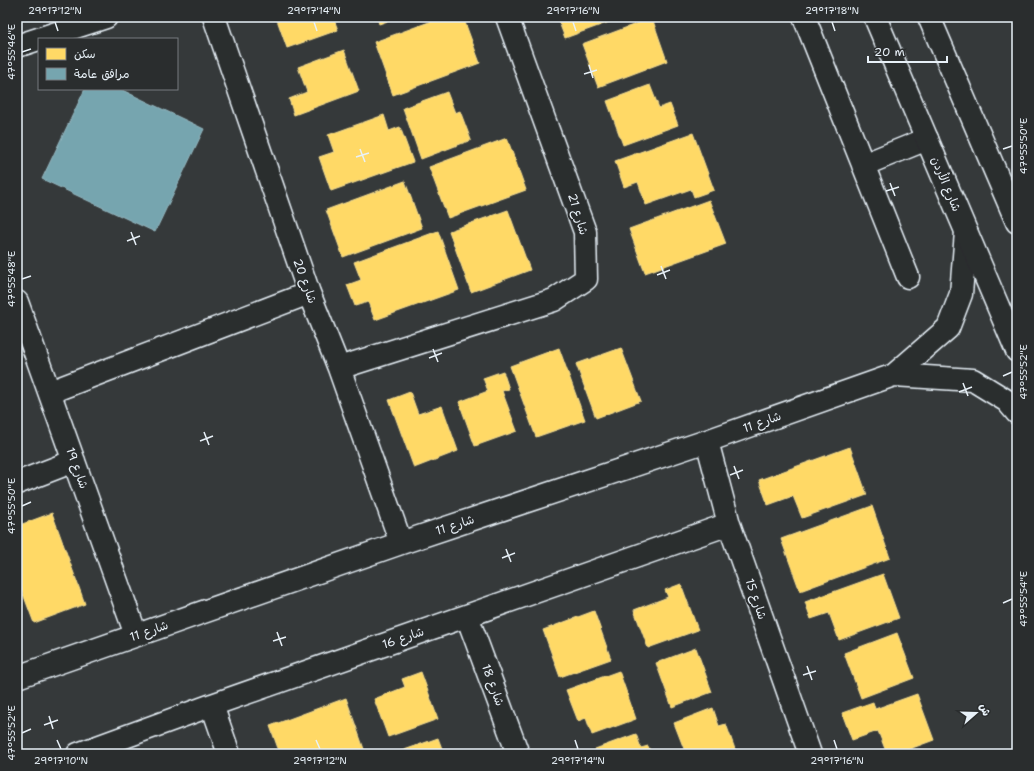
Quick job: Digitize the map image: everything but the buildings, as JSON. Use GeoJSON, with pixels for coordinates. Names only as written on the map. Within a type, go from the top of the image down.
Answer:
{"type":"FeatureCollection","features":[{"type":"Feature","properties":{"kind":"street"},"geometry":{"type":"LineString","coordinates":[[42,38],[106,17]]}},
{"type":"Feature","properties":{"kind":"street","name":"شارع 20"},"geometry":{"type":"LineString","coordinates":[[214,17],[309,294],[339,368],[401,543]]}},
{"type":"Feature","properties":{"kind":"street","name":"شارع 21"},"geometry":{"type":"LineString","coordinates":[[339,368],[554,300],[586,279],[585,232],[507,17]]}},
{"type":"Feature","properties":{"kind":"street"},"geometry":{"type":"LineString","coordinates":[[804,17],[908,277]]}},
{"type":"Feature","properties":{"kind":"street","name":"شارع الأردن"},"geometry":{"type":"LineString","coordinates":[[875,17],[1017,351]]}},
{"type":"Feature","properties":{"kind":"street"},"geometry":{"type":"LineString","coordinates":[[929,17],[1017,222]]}},
{"type":"Feature","properties":{"kind":"street"},"geometry":{"type":"LineString","coordinates":[[17,46],[38,39]]}},
{"type":"Feature","properties":{"kind":"street"},"geometry":{"type":"LineString","coordinates":[[863,164],[927,139]]}},
{"type":"Feature","properties":{"kind":"street","name":"شارع 11"},"geometry":{"type":"LineString","coordinates":[[17,678],[401,543],[707,441],[894,375],[948,328],[961,294],[966,232]]}},
{"type":"Feature","properties":{"kind":"street"},"geometry":{"type":"LineString","coordinates":[[50,392],[309,294]]}},
{"type":"Feature","properties":{"kind":"street","name":"شارع 19"},"geometry":{"type":"LineString","coordinates":[[17,302],[136,635]]}},
{"type":"Feature","properties":{"kind":"street","name":"شارع 11"},"geometry":{"type":"LineString","coordinates":[[894,375],[973,380],[1007,401],[1017,413]]}},
{"type":"Feature","properties":{"kind":"street","name":"شارع 15"},"geometry":{"type":"LineString","coordinates":[[707,441],[729,524],[810,754]]}},
{"type":"Feature","properties":{"kind":"street"},"geometry":{"type":"LineString","coordinates":[[17,483],[74,461]]}},
{"type":"Feature","properties":{"kind":"street","name":"شارع 16"},"geometry":{"type":"LineString","coordinates":[[78,754],[212,705],[729,524]]}},
{"type":"Feature","properties":{"kind":"street","name":"شارع 18"},"geometry":{"type":"LineString","coordinates":[[467,616],[518,754]]}},
{"type":"Feature","properties":{"kind":"street"},"geometry":{"type":"LineString","coordinates":[[212,705],[229,754]]}}]}
